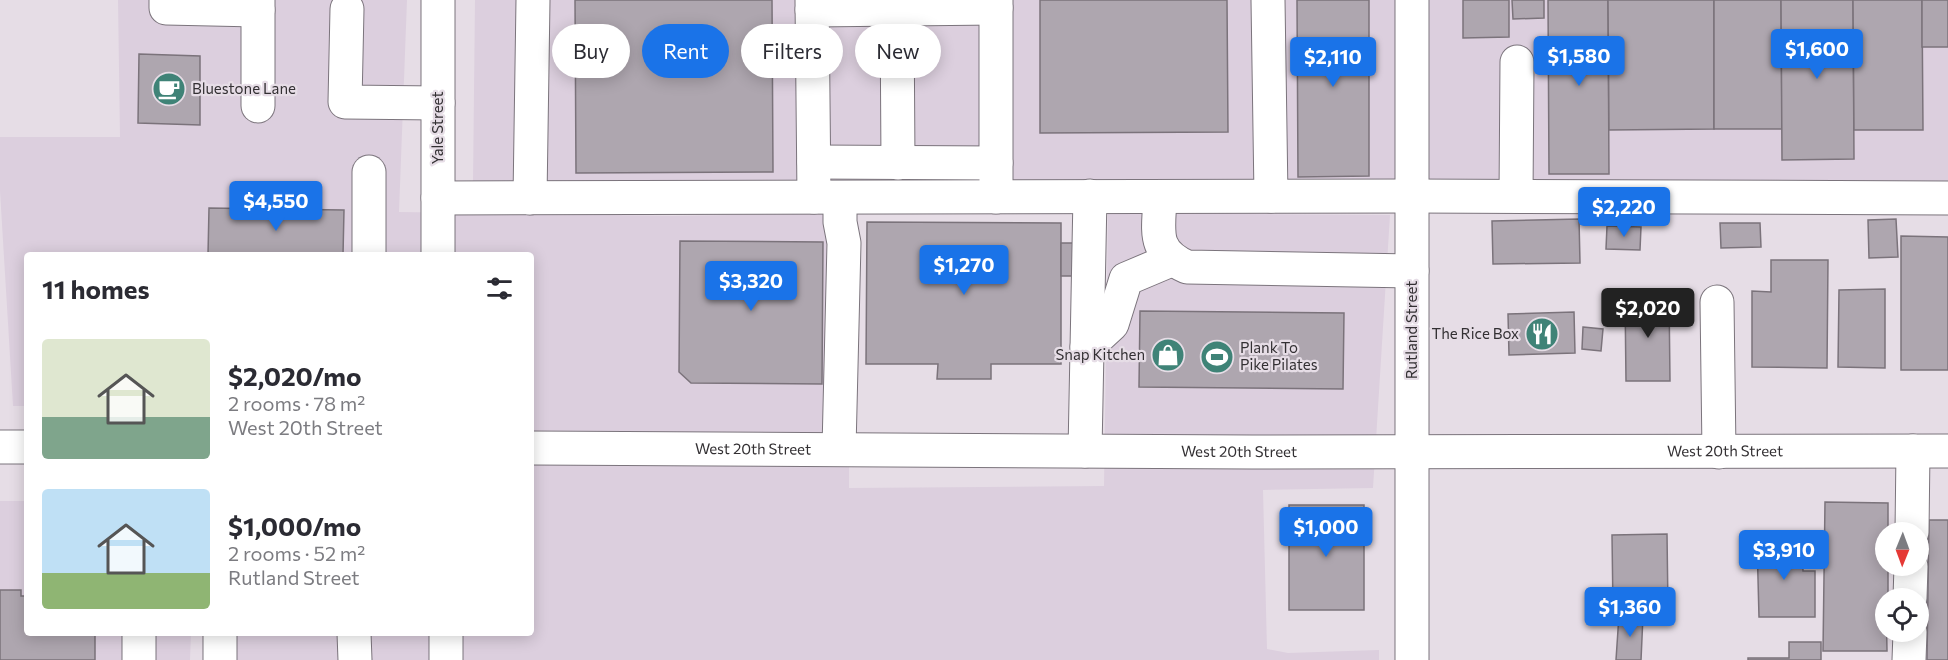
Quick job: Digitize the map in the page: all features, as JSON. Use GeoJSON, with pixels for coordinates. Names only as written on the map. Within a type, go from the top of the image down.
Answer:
{"type":"FeatureCollection","features":[{"type":"Feature","properties":{"kind":"main road"},"geometry":{"type":"LineString","coordinates":[[166,0],[166,8],[258,5],[258,106]]}},
{"type":"Feature","properties":{"kind":"main road","name":"Yale Street"},"geometry":{"type":"LineString","coordinates":[[438,0],[438,252]]}},
{"type":"Feature","properties":{"kind":"main road"},"geometry":{"type":"LineString","coordinates":[[530,198],[533,0]]}},
{"type":"Feature","properties":{"kind":"main road"},"geometry":{"type":"LineString","coordinates":[[1268,0],[1271,196]]}},
{"type":"Feature","properties":{"kind":"main road","name":"Rutland Street"},"geometry":{"type":"LineString","coordinates":[[1412,0],[1412,660]]}},
{"type":"Feature","properties":{"kind":"main road"},"geometry":{"type":"LineString","coordinates":[[839,449],[844,243],[840,222],[827,197],[814,162],[812,5],[897,9],[996,4],[996,197]]}},
{"type":"Feature","properties":{"kind":"main road"},"geometry":{"type":"LineString","coordinates":[[347,9],[345,102],[438,103]]}},
{"type":"Feature","properties":{"kind":"main road"},"geometry":{"type":"LineString","coordinates":[[897,9],[898,163]]}},
{"type":"Feature","properties":{"kind":"main road"},"geometry":{"type":"LineString","coordinates":[[1516,196],[1517,62]]}},
{"type":"Feature","properties":{"kind":"main road"},"geometry":{"type":"LineString","coordinates":[[814,162],[996,163]]}},
{"type":"Feature","properties":{"kind":"main road"},"geometry":{"type":"LineString","coordinates":[[369,172],[369,252]]}},
{"type":"Feature","properties":{"kind":"main road"},"geometry":{"type":"LineString","coordinates":[[438,198],[1090,196],[1948,198]]}},
{"type":"Feature","properties":{"kind":"main road"},"geometry":{"type":"LineString","coordinates":[[1085,451],[1090,196]]}},
{"type":"Feature","properties":{"kind":"main road"},"geometry":{"type":"LineString","coordinates":[[1160,197],[1161,245],[1170,260],[1187,267],[1412,271]]}},
{"type":"Feature","properties":{"kind":"main road"},"geometry":{"type":"LineString","coordinates":[[1087,347],[1112,324],[1126,279],[1170,260]]}},
{"type":"Feature","properties":{"kind":"main road"},"geometry":{"type":"LineString","coordinates":[[1717,302],[1719,452]]}},
{"type":"Feature","properties":{"kind":"main road"},"geometry":{"type":"LineString","coordinates":[[0,447],[24,447]]}},
{"type":"Feature","properties":{"kind":"main road","name":"West 20th Street"},"geometry":{"type":"LineString","coordinates":[[534,448],[1948,452]]}},
{"type":"Feature","properties":{"kind":"main road"},"geometry":{"type":"LineString","coordinates":[[1912,522],[1913,451]]}},
{"type":"Feature","properties":{"kind":"main road"},"geometry":{"type":"LineString","coordinates":[[139,636],[139,660]]}},
{"type":"Feature","properties":{"kind":"main road"},"geometry":{"type":"LineString","coordinates":[[220,636],[220,660]]}},
{"type":"Feature","properties":{"kind":"main road"},"geometry":{"type":"LineString","coordinates":[[354,636],[355,660]]}},
{"type":"Feature","properties":{"kind":"main road"},"geometry":{"type":"LineString","coordinates":[[446,636],[446,660]]}},
{"type":"Feature","properties":{"kind":"main road"},"geometry":{"type":"LineString","coordinates":[[1909,660],[1910,642]]}},
{"type":"Feature","properties":{"kind":"shaded area"},"geometry":{"type":"Polygon","coordinates":[[[118,0],[407,0],[399,212],[673,216],[850,213],[849,488],[1104,486],[1108,213],[1390,215],[1373,488],[1263,490],[1267,649],[1288,653],[1379,650],[1379,660],[220,660],[220,636],[534,636],[534,252],[24,252],[24,406],[13,406],[0,191],[0,137],[120,137],[118,0]]]}},
{"type":"Feature","properties":{"kind":"shaded area"},"geometry":{"type":"Polygon","coordinates":[[[475,0],[1948,0],[1948,185],[473,184],[475,0]]]}},
{"type":"Feature","properties":{"kind":"shaded area"},"geometry":{"type":"Polygon","coordinates":[[[0,501],[24,501],[24,636],[191,636],[190,660],[0,660],[0,501]]]}},
{"type":"Feature","properties":{"kind":"building"},"geometry":{"type":"Polygon","coordinates":[[[575,0],[772,0],[772,24],[741,24],[741,78],[772,78],[773,172],[576,173],[575,78],[630,78],[630,24],[575,24],[575,0]]]}},
{"type":"Feature","properties":{"kind":"building"},"geometry":{"type":"Polygon","coordinates":[[[1040,0],[1227,0],[1228,132],[1040,133],[1040,0]]]}},
{"type":"Feature","properties":{"kind":"building"},"geometry":{"type":"Polygon","coordinates":[[[1297,0],[1369,0],[1369,176],[1298,177],[1297,0]]]}},
{"type":"Feature","properties":{"kind":"building"},"geometry":{"type":"Polygon","coordinates":[[[1463,0],[1509,0],[1509,37],[1463,38],[1463,0]]]}},
{"type":"Feature","properties":{"kind":"building"},"geometry":{"type":"Polygon","coordinates":[[[1512,0],[1544,0],[1544,18],[1513,19],[1512,0]]]}},
{"type":"Feature","properties":{"kind":"building"},"geometry":{"type":"Polygon","coordinates":[[[1548,0],[1608,0],[1609,174],[1549,174],[1548,0]]]}},
{"type":"Feature","properties":{"kind":"building"},"geometry":{"type":"Polygon","coordinates":[[[1608,0],[1714,0],[1714,129],[1609,130],[1608,0]]]}},
{"type":"Feature","properties":{"kind":"building"},"geometry":{"type":"Polygon","coordinates":[[[1714,0],[1781,0],[1782,129],[1714,129],[1714,0]]]}},
{"type":"Feature","properties":{"kind":"building"},"geometry":{"type":"Polygon","coordinates":[[[1781,0],[1853,0],[1854,159],[1782,160],[1781,0]]]}},
{"type":"Feature","properties":{"kind":"building"},"geometry":{"type":"Polygon","coordinates":[[[1853,0],[1922,0],[1923,130],[1854,130],[1853,0]]]}},
{"type":"Feature","properties":{"kind":"building"},"geometry":{"type":"Polygon","coordinates":[[[1922,0],[1948,0],[1948,47],[1922,47],[1922,0]]]}},
{"type":"Feature","properties":{"kind":"building","name":"Bluestone Lane"},"geometry":{"type":"Polygon","coordinates":[[[139,54],[200,56],[200,125],[138,123],[139,54]]]}},
{"type":"Feature","properties":{"kind":"building"},"geometry":{"type":"Polygon","coordinates":[[[209,208],[344,210],[343,252],[208,252],[209,208]]]}},
{"type":"Feature","properties":{"kind":"building"},"geometry":{"type":"Polygon","coordinates":[[[1579,219],[1580,263],[1493,264],[1492,221],[1579,219]]]}},
{"type":"Feature","properties":{"kind":"building"},"geometry":{"type":"Polygon","coordinates":[[[1896,219],[1898,257],[1869,258],[1868,220],[1896,219]]]}},
{"type":"Feature","properties":{"kind":"building"},"geometry":{"type":"Polygon","coordinates":[[[867,222],[1061,223],[1061,364],[991,364],[991,379],[937,379],[938,364],[866,364],[867,222]]]}},
{"type":"Feature","properties":{"kind":"building"},"geometry":{"type":"Polygon","coordinates":[[[1720,223],[1760,223],[1761,247],[1721,248],[1720,223]]]}},
{"type":"Feature","properties":{"kind":"building"},"geometry":{"type":"Polygon","coordinates":[[[1607,226],[1641,227],[1640,250],[1606,249],[1607,226]]]}},
{"type":"Feature","properties":{"kind":"building"},"geometry":{"type":"Polygon","coordinates":[[[1901,236],[1948,237],[1948,370],[1901,370],[1901,236]]]}},
{"type":"Feature","properties":{"kind":"building"},"geometry":{"type":"Polygon","coordinates":[[[680,241],[823,242],[822,384],[691,383],[679,372],[680,241]]]}},
{"type":"Feature","properties":{"kind":"building"},"geometry":{"type":"Polygon","coordinates":[[[1061,243],[1079,243],[1076,276],[1061,276],[1061,243]]]}},
{"type":"Feature","properties":{"kind":"building"},"geometry":{"type":"Polygon","coordinates":[[[1771,260],[1828,260],[1827,368],[1752,367],[1752,291],[1771,292],[1771,260]]]}},
{"type":"Feature","properties":{"kind":"building"},"geometry":{"type":"Polygon","coordinates":[[[1885,289],[1885,368],[1838,367],[1839,290],[1885,289]]]}},
{"type":"Feature","properties":{"kind":"building"},"geometry":{"type":"Polygon","coordinates":[[[1669,296],[1670,381],[1626,381],[1625,297],[1669,296]]]}},
{"type":"Feature","properties":{"kind":"building"},"geometry":{"type":"Polygon","coordinates":[[[1140,311],[1344,313],[1343,389],[1139,387],[1140,311]]]}},
{"type":"Feature","properties":{"kind":"building","name":"The Rice Box"},"geometry":{"type":"Polygon","coordinates":[[[1574,312],[1575,353],[1509,355],[1508,314],[1574,312]]]}},
{"type":"Feature","properties":{"kind":"building"},"geometry":{"type":"Polygon","coordinates":[[[1583,327],[1603,329],[1601,351],[1582,349],[1583,327]]]}},
{"type":"Feature","properties":{"kind":"building"},"geometry":{"type":"Polygon","coordinates":[[[1825,502],[1888,503],[1888,522],[1875,522],[1875,576],[1888,576],[1888,588],[1875,588],[1875,642],[1887,642],[1887,651],[1823,651],[1825,502]]]}},
{"type":"Feature","properties":{"kind":"building"},"geometry":{"type":"Polygon","coordinates":[[[1289,505],[1364,505],[1364,610],[1289,610],[1289,505]]]}},
{"type":"Feature","properties":{"kind":"building"},"geometry":{"type":"Polygon","coordinates":[[[1929,520],[1948,520],[1948,660],[1927,660],[1929,520]]]}},
{"type":"Feature","properties":{"kind":"building"},"geometry":{"type":"Polygon","coordinates":[[[1667,534],[1668,608],[1613,609],[1612,535],[1667,534]]]}},
{"type":"Feature","properties":{"kind":"building"},"geometry":{"type":"Polygon","coordinates":[[[1757,540],[1802,540],[1803,571],[1815,571],[1815,617],[1759,617],[1757,540]]]}},
{"type":"Feature","properties":{"kind":"building"},"geometry":{"type":"Polygon","coordinates":[[[0,590],[21,590],[21,596],[24,596],[24,636],[95,636],[95,660],[0,660],[0,590]]]}},
{"type":"Feature","properties":{"kind":"building"},"geometry":{"type":"Polygon","coordinates":[[[1619,615],[1643,616],[1641,660],[1616,660],[1619,615]]]}},
{"type":"Feature","properties":{"kind":"building"},"geometry":{"type":"Polygon","coordinates":[[[1789,642],[1821,642],[1821,660],[1748,660],[1748,658],[1789,658],[1789,642]]]}},
{"type":"Feature","properties":{"kind":"place","name":"Bluestone Lane"},"geometry":{"type":"Point","coordinates":[169,89]}},
{"type":"Feature","properties":{"kind":"place","name":"The Rice Box"},"geometry":{"type":"Point","coordinates":[1542,334]}},
{"type":"Feature","properties":{"kind":"place","name":"Snap Kitchen"},"geometry":{"type":"Point","coordinates":[1168,355]}},
{"type":"Feature","properties":{"kind":"place","name":"Plank To Pike Pilates"},"geometry":{"type":"Point","coordinates":[1217,357]}}]}
